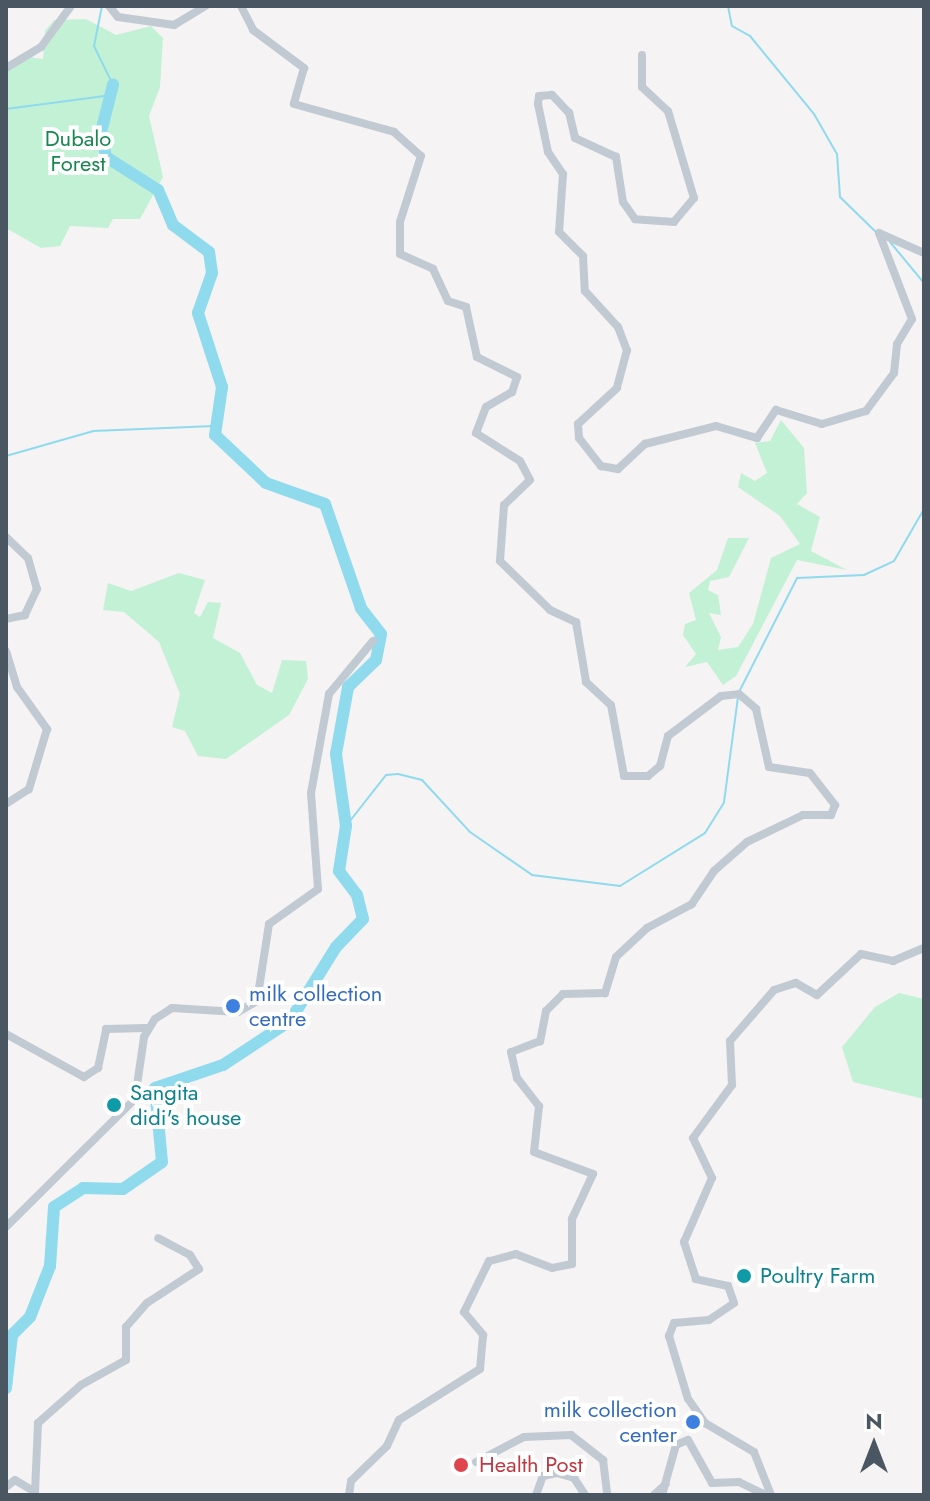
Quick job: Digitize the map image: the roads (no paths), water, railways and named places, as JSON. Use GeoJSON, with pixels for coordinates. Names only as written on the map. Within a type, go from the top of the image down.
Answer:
{"type":"FeatureCollection","features":[{"type":"Feature","properties":{"kind":"street"},"geometry":{"type":"LineString","coordinates":[[6,68],[41,47],[71,6]]}},
{"type":"Feature","properties":{"kind":"street"},"geometry":{"type":"LineString","coordinates":[[109,6],[118,17],[174,25],[206,6]]}},
{"type":"Feature","properties":{"kind":"street"},"geometry":{"type":"LineString","coordinates":[[241,6],[253,30],[304,68],[294,104],[394,132],[421,156],[400,222],[400,254],[433,269],[448,301],[466,307],[477,357],[517,377],[512,392],[486,407],[476,433],[520,461],[530,480],[504,505],[500,561],[550,610],[576,622],[586,682],[611,705],[624,776],[648,776],[672,732],[721,696],[739,694],[756,709],[769,767],[810,773],[835,805],[831,815],[803,815],[747,842],[714,871],[692,904],[647,928],[616,957],[605,993],[563,994],[546,1011],[540,1041],[511,1052],[517,1078],[539,1106],[534,1152],[593,1174],[572,1219],[572,1264],[552,1268],[516,1254],[489,1261],[464,1312],[483,1335],[480,1369],[399,1420],[387,1446],[351,1481],[349,1495]]}},
{"type":"Feature","properties":{"kind":"street"},"geometry":{"type":"LineString","coordinates":[[642,55],[642,87],[668,111],[694,198],[674,222],[635,219],[623,202],[616,157],[575,138],[569,113],[552,95],[539,96],[538,104],[548,152],[563,174],[559,232],[583,256],[585,291],[618,327],[627,350],[617,388],[578,424],[579,438],[605,469],[623,466],[645,444],[710,427],[757,438],[776,410],[822,424],[866,411],[894,373],[897,344],[912,319],[879,233],[924,253]]}},
{"type":"Feature","properties":{"kind":"street"},"geometry":{"type":"LineString","coordinates":[[6,537],[28,558],[37,589],[25,615],[6,619]]}},
{"type":"Feature","properties":{"kind":"street"},"geometry":{"type":"LineString","coordinates":[[6,1034],[84,1077],[98,1068],[106,1029],[146,1028],[172,1008],[238,1012],[257,1001],[269,924],[318,889],[311,793],[329,694],[373,641]]}},
{"type":"Feature","properties":{"kind":"street"},"geometry":{"type":"LineString","coordinates":[[6,651],[17,687],[47,729],[29,789],[6,804]]}},
{"type":"Feature","properties":{"kind":"street"},"geometry":{"type":"LineString","coordinates":[[768,1495],[754,1452],[705,1423],[688,1399],[669,1336],[671,1325],[709,1320],[734,1303],[728,1286],[696,1279],[684,1242],[712,1178],[693,1138],[728,1094],[730,1041],[774,990],[796,983],[817,995],[861,954],[893,961],[924,948]]}},
{"type":"Feature","properties":{"kind":"street"},"geometry":{"type":"LineString","coordinates":[[6,1227],[135,1099],[146,1028]]}},
{"type":"Feature","properties":{"kind":"street"},"geometry":{"type":"LineString","coordinates":[[6,1487],[15,1480],[35,1492],[34,1431],[45,1414],[126,1360],[126,1327],[147,1303],[199,1269],[190,1255],[158,1238]]}},
{"type":"Feature","properties":{"kind":"street"},"geometry":{"type":"LineString","coordinates":[[476,1462],[524,1437],[571,1435],[600,1455],[607,1495]]}},
{"type":"Feature","properties":{"kind":"street"},"geometry":{"type":"LineString","coordinates":[[662,1495],[676,1445],[692,1440],[712,1483],[739,1482],[768,1495]]}},
{"type":"Feature","properties":{"kind":"street"},"geometry":{"type":"LineString","coordinates":[[536,1495],[541,1478],[557,1473],[574,1478],[585,1495]]}},
{"type":"Feature","properties":{"kind":"street"},"geometry":{"type":"LineString","coordinates":[[654,1495],[666,1484]]}},
{"type":"Feature","properties":{"kind":"waterway"},"geometry":{"type":"LineString","coordinates":[[102,6],[94,46],[113,85]]}},
{"type":"Feature","properties":{"kind":"waterway"},"geometry":{"type":"LineString","coordinates":[[728,6],[732,26],[750,36],[814,114],[837,154],[840,197],[875,231]]}},
{"type":"Feature","properties":{"kind":"waterway"},"geometry":{"type":"LineString","coordinates":[[6,1388],[12,1335],[30,1317],[50,1266],[54,1207],[83,1188],[123,1189],[162,1162],[155,1088],[223,1065],[290,1021],[336,947],[363,919],[357,895],[339,871],[346,826],[336,754],[348,687],[376,660],[381,634],[361,608],[325,504],[266,483],[215,435],[222,387],[198,313],[212,273],[209,252],[173,225],[158,190],[106,157],[101,132],[113,85]]}},
{"type":"Feature","properties":{"kind":"waterway"},"geometry":{"type":"LineString","coordinates":[[6,109],[112,95]]}},
{"type":"Feature","properties":{"kind":"waterway"},"geometry":{"type":"LineString","coordinates":[[890,242],[924,283]]}},
{"type":"Feature","properties":{"kind":"waterway"},"geometry":{"type":"LineString","coordinates":[[6,456],[93,431],[214,426]]}},
{"type":"Feature","properties":{"kind":"waterway"},"geometry":{"type":"LineString","coordinates":[[740,690],[797,578],[864,575],[894,561],[924,509]]}},
{"type":"Feature","properties":{"kind":"waterway"},"geometry":{"type":"LineString","coordinates":[[346,826],[386,775],[398,774],[422,780],[470,832],[532,875],[620,886],[705,833],[724,802],[738,697]]}},
{"type":"Feature","properties":{"kind":"place","name":"milk collection centre"},"geometry":{"type":"Point","coordinates":[233,1006]}},
{"type":"Feature","properties":{"kind":"place","name":"Sangita didi's house"},"geometry":{"type":"Point","coordinates":[114,1105]}},
{"type":"Feature","properties":{"kind":"place","name":"Poultry Farm"},"geometry":{"type":"Point","coordinates":[744,1276]}},
{"type":"Feature","properties":{"kind":"place","name":"milk collection center"},"geometry":{"type":"Point","coordinates":[693,1422]}},
{"type":"Feature","properties":{"kind":"place","name":"Health Post"},"geometry":{"type":"Point","coordinates":[461,1465]}},
{"type":"Feature","properties":{"kind":"park label","name":"Dubalo Forest"},"geometry":{"type":"Point","coordinates":[78,150]}}]}
